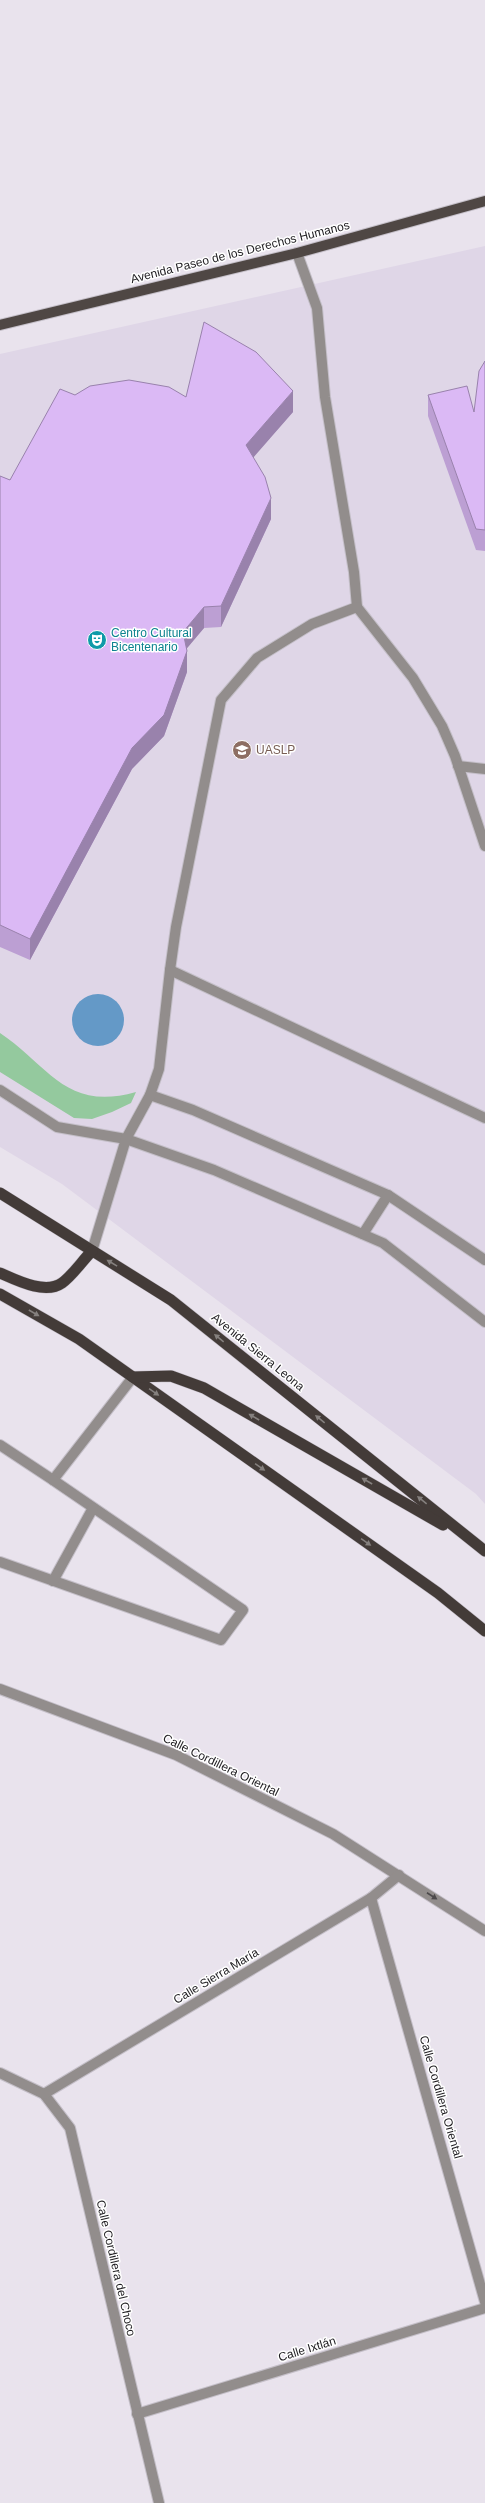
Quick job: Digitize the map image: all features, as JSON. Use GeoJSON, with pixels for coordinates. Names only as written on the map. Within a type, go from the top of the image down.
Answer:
{"type":"FeatureCollection","features":[{"type":"Feature","properties":{"kind":"highway","name":"Avenida Sierra Leona"},"geometry":{"type":"LineString","coordinates":[[0,1193],[171,1300],[485,1551]]}},
{"type":"Feature","properties":{"kind":"highway"},"geometry":{"type":"LineString","coordinates":[[0,1273],[26,1285],[47,1287],[61,1283],[92,1251]]}},
{"type":"Feature","properties":{"kind":"highway"},"geometry":{"type":"LineString","coordinates":[[0,1294],[79,1339],[438,1593],[485,1631]]}},
{"type":"Feature","properties":{"kind":"highway"},"geometry":{"type":"LineString","coordinates":[[133,1377],[171,1376],[204,1388],[473,1542]]}},
{"type":"Feature","properties":{"kind":"main road","name":"Avenida Paseo de los Derechos Humanos"},"geometry":{"type":"LineString","coordinates":[[0,325],[297,253],[485,201]]}},
{"type":"Feature","properties":{"kind":"street"},"geometry":{"type":"LineString","coordinates":[[297,253],[317,308],[325,397],[354,572],[357,607],[413,678],[442,726],[458,766],[485,846]]}},
{"type":"Feature","properties":{"kind":"street"},"geometry":{"type":"LineString","coordinates":[[92,1251],[126,1138],[150,1095],[159,1068],[176,927],[221,700],[258,658],[312,624],[357,607]]}},
{"type":"Feature","properties":{"kind":"street"},"geometry":{"type":"LineString","coordinates":[[458,766],[485,770]]}},
{"type":"Feature","properties":{"kind":"street"},"geometry":{"type":"LineString","coordinates":[[170,970],[485,1118]]}},
{"type":"Feature","properties":{"kind":"street"},"geometry":{"type":"LineString","coordinates":[[0,1090],[57,1128],[126,1138],[214,1170],[383,1243],[485,1322]]}},
{"type":"Feature","properties":{"kind":"street"},"geometry":{"type":"LineString","coordinates":[[150,1095],[193,1110],[388,1195],[485,1260]]}},
{"type":"Feature","properties":{"kind":"street"},"geometry":{"type":"LineString","coordinates":[[363,1234],[388,1195]]}},
{"type":"Feature","properties":{"kind":"street"},"geometry":{"type":"LineString","coordinates":[[53,1480],[133,1377]]}},
{"type":"Feature","properties":{"kind":"street"},"geometry":{"type":"LineString","coordinates":[[0,1445],[243,1610],[222,1640],[0,1562]]}},
{"type":"Feature","properties":{"kind":"street"},"geometry":{"type":"LineString","coordinates":[[53,1581],[93,1508]]}},
{"type":"Feature","properties":{"kind":"street","name":"Calle Cordillera Oriental"},"geometry":{"type":"LineString","coordinates":[[0,1689],[176,1755],[333,1834],[399,1875]]}},
{"type":"Feature","properties":{"kind":"street"},"geometry":{"type":"LineString","coordinates":[[399,1875],[485,1930]]}},
{"type":"Feature","properties":{"kind":"street","name":"Calle Sierra María"},"geometry":{"type":"LineString","coordinates":[[44,2094],[371,1898],[399,1875]]}},
{"type":"Feature","properties":{"kind":"street","name":"Calle Cordillera Oriental"},"geometry":{"type":"LineString","coordinates":[[371,1898],[485,2302]]}},
{"type":"Feature","properties":{"kind":"street","name":"Calle Cordillera del Choco"},"geometry":{"type":"LineString","coordinates":[[0,2073],[44,2094],[70,2128],[159,2503]]}},
{"type":"Feature","properties":{"kind":"street","name":"Calle Ixtlán"},"geometry":{"type":"LineString","coordinates":[[137,2414],[485,2308]]}},
{"type":"Feature","properties":{"kind":"shaded area","name":"UASLP"},"geometry":{"type":"Polygon","coordinates":[[[485,246],[485,1504],[476,1494],[62,1184],[0,1147],[0,354],[485,246]]]}},
{"type":"Feature","properties":{"kind":"green space"},"geometry":{"type":"Polygon","coordinates":[[[0,1033],[60,1082],[75,1091],[92,1096],[112,1097],[136,1092],[131,1103],[92,1119],[74,1118],[0,1072],[0,1033]]]}},
{"type":"Feature","properties":{"kind":"water"},"geometry":{"type":"Polygon","coordinates":[[[98,994],[108,996],[116,1002],[122,1010],[124,1020],[122,1030],[116,1038],[108,1044],[98,1046],[88,1044],[80,1038],[74,1030],[72,1020],[74,1010],[80,1002],[88,996],[98,994]]]}},
{"type":"Feature","properties":{"kind":"building","name":"Centro Cultural Bicentenario"},"geometry":{"type":"Polygon","coordinates":[[[204,322],[256,352],[293,391],[246,445],[265,477],[271,498],[221,606],[204,607],[183,632],[187,651],[164,715],[132,748],[30,939],[0,925],[0,476],[10,480],[60,389],[75,395],[90,386],[129,380],[169,387],[186,397],[204,322]]]}},
{"type":"Feature","properties":{"kind":"building"},"geometry":{"type":"Polygon","coordinates":[[[485,361],[485,530],[476,529],[428,395],[467,386],[474,412],[479,371],[485,361]]]}},
{"type":"Feature","properties":{"kind":"place","name":"Centro Cultural Bicentenario"},"geometry":{"type":"Point","coordinates":[97,640]}},
{"type":"Feature","properties":{"kind":"place","name":"UASLP"},"geometry":{"type":"Point","coordinates":[242,750]}}]}
